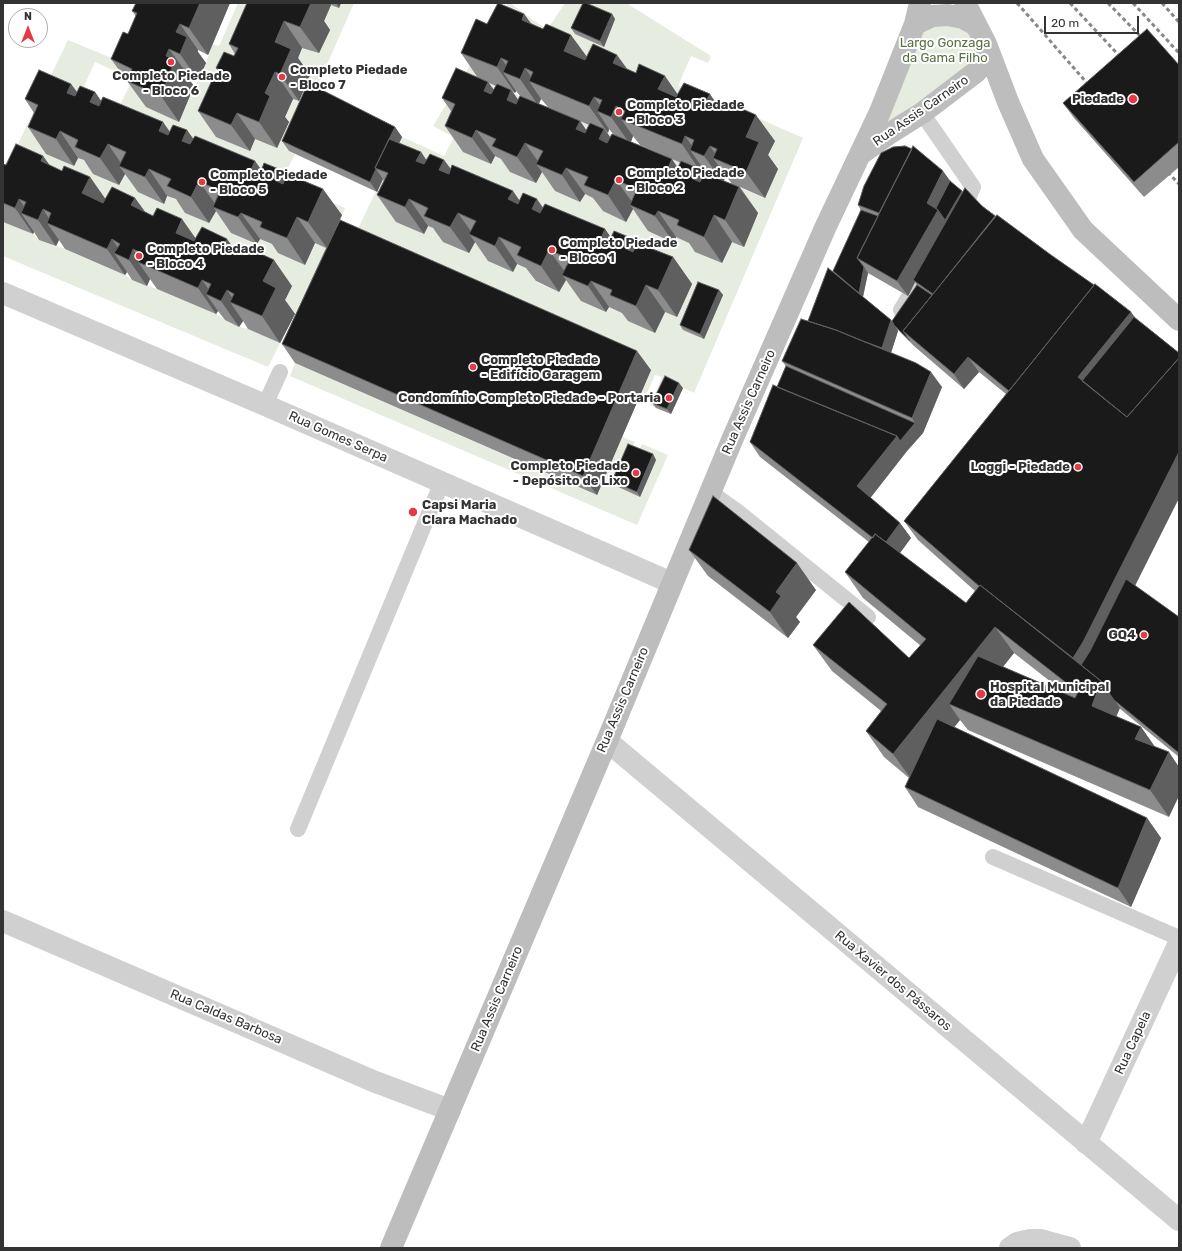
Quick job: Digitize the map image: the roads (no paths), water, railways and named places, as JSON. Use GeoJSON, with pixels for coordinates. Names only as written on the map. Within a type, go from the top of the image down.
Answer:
{"type":"FeatureCollection","features":[{"type":"Feature","properties":{"kind":"street","name":"Rua Assis Carneiro"},"geometry":{"type":"LineString","coordinates":[[391,1248],[607,741],[744,411],[859,155],[880,112],[915,24],[920,3]]}},
{"type":"Feature","properties":{"kind":"street"},"geometry":{"type":"LineString","coordinates":[[964,3],[981,34],[1033,159],[1083,230],[1179,320]]}},
{"type":"Feature","properties":{"kind":"street"},"geometry":{"type":"LineString","coordinates":[[915,24],[932,16],[948,15],[963,18],[981,34]]}},
{"type":"Feature","properties":{"kind":"street","name":"Rua Assis Carneiro"},"geometry":{"type":"LineString","coordinates":[[859,155],[922,113],[976,72],[982,65],[985,55],[981,34]]}},
{"type":"Feature","properties":{"kind":"street","name":"Rua Gomes Serpa"},"geometry":{"type":"LineString","coordinates":[[3,294],[265,405],[672,583]]}},
{"type":"Feature","properties":{"kind":"street","name":"Rua Xavier dos Pássaros"},"geometry":{"type":"LineString","coordinates":[[607,741],[1179,1220]]}},
{"type":"Feature","properties":{"kind":"street","name":"Rua Caldas Barbosa"},"geometry":{"type":"LineString","coordinates":[[3,921],[373,1081],[450,1110]]}},
{"type":"Feature","properties":{"kind":"street","name":"Rua Capela"},"geometry":{"type":"LineString","coordinates":[[1086,1143],[1179,943]]}},
{"type":"Feature","properties":{"kind":"street"},"geometry":{"type":"LineString","coordinates":[[1010,1248],[1017,1243],[1024,1241],[1041,1240],[1070,1248]]}},
{"type":"Feature","properties":{"kind":"lane"},"geometry":{"type":"LineString","coordinates":[[922,113],[973,187],[968,199],[952,226]]}},
{"type":"Feature","properties":{"kind":"lane"},"geometry":{"type":"LineString","coordinates":[[895,320],[936,253]]}},
{"type":"Feature","properties":{"kind":"lane"},"geometry":{"type":"LineString","coordinates":[[265,405],[280,372]]}},
{"type":"Feature","properties":{"kind":"lane"},"geometry":{"type":"LineString","coordinates":[[298,829],[442,482]]}},
{"type":"Feature","properties":{"kind":"lane"},"geometry":{"type":"LineString","coordinates":[[710,492],[738,512],[868,617]]}},
{"type":"Feature","properties":{"kind":"lane"},"geometry":{"type":"LineString","coordinates":[[993,857],[1179,938]]}},
{"type":"Feature","properties":{"kind":"railway"},"geometry":{"type":"LineString","coordinates":[[1017,3],[1094,91]]}},
{"type":"Feature","properties":{"kind":"railway"},"geometry":{"type":"LineString","coordinates":[[1070,3],[1126,63]]}},
{"type":"Feature","properties":{"kind":"railway"},"geometry":{"type":"LineString","coordinates":[[1108,3],[1148,44]]}},
{"type":"Feature","properties":{"kind":"railway"},"geometry":{"type":"LineString","coordinates":[[1133,3],[1179,53]]}},
{"type":"Feature","properties":{"kind":"railway"},"geometry":{"type":"LineString","coordinates":[[1162,3],[1179,22]]}},
{"type":"Feature","properties":{"kind":"railway"},"geometry":{"type":"LineString","coordinates":[[1163,167],[1179,184]]}},
{"type":"Feature","properties":{"kind":"place","name":"Completo Piedade - Bloco 6"},"geometry":{"type":"Point","coordinates":[171,62]}},
{"type":"Feature","properties":{"kind":"place","name":"Completo Piedade - Bloco 7"},"geometry":{"type":"Point","coordinates":[282,77]}},
{"type":"Feature","properties":{"kind":"place","name":"Piedade"},"geometry":{"type":"Point","coordinates":[1133,99]}},
{"type":"Feature","properties":{"kind":"place","name":"Completo Piedade - Bloco 3"},"geometry":{"type":"Point","coordinates":[619,112]}},
{"type":"Feature","properties":{"kind":"place","name":"Completo Piedade - Bloco 2"},"geometry":{"type":"Point","coordinates":[619,180]}},
{"type":"Feature","properties":{"kind":"place","name":"Completo Piedade - Bloco 5"},"geometry":{"type":"Point","coordinates":[202,182]}},
{"type":"Feature","properties":{"kind":"place","name":"Completo Piedade - Bloco 1"},"geometry":{"type":"Point","coordinates":[552,250]}},
{"type":"Feature","properties":{"kind":"place","name":"Completo Piedade - Bloco 4"},"geometry":{"type":"Point","coordinates":[139,256]}},
{"type":"Feature","properties":{"kind":"place","name":"Completo Piedade - Edifício Garagem"},"geometry":{"type":"Point","coordinates":[473,367]}},
{"type":"Feature","properties":{"kind":"place","name":"Condomínio Completo Piedade - Portaria"},"geometry":{"type":"Point","coordinates":[669,398]}},
{"type":"Feature","properties":{"kind":"place","name":"Loggi - Piedade"},"geometry":{"type":"Point","coordinates":[1078,467]}},
{"type":"Feature","properties":{"kind":"place","name":"Completo Piedade - Depósito de Lixo"},"geometry":{"type":"Point","coordinates":[636,473]}},
{"type":"Feature","properties":{"kind":"place","name":"Capsi Maria Clara Machado"},"geometry":{"type":"Point","coordinates":[413,512]}},
{"type":"Feature","properties":{"kind":"place","name":"GQ4"},"geometry":{"type":"Point","coordinates":[1144,635]}},
{"type":"Feature","properties":{"kind":"place","name":"Hospital Municipal da Piedade"},"geometry":{"type":"Point","coordinates":[981,694]}},
{"type":"Feature","properties":{"kind":"park label","name":"Largo Gonzaga da Gama Filho"},"geometry":{"type":"Point","coordinates":[945,50]}}]}
